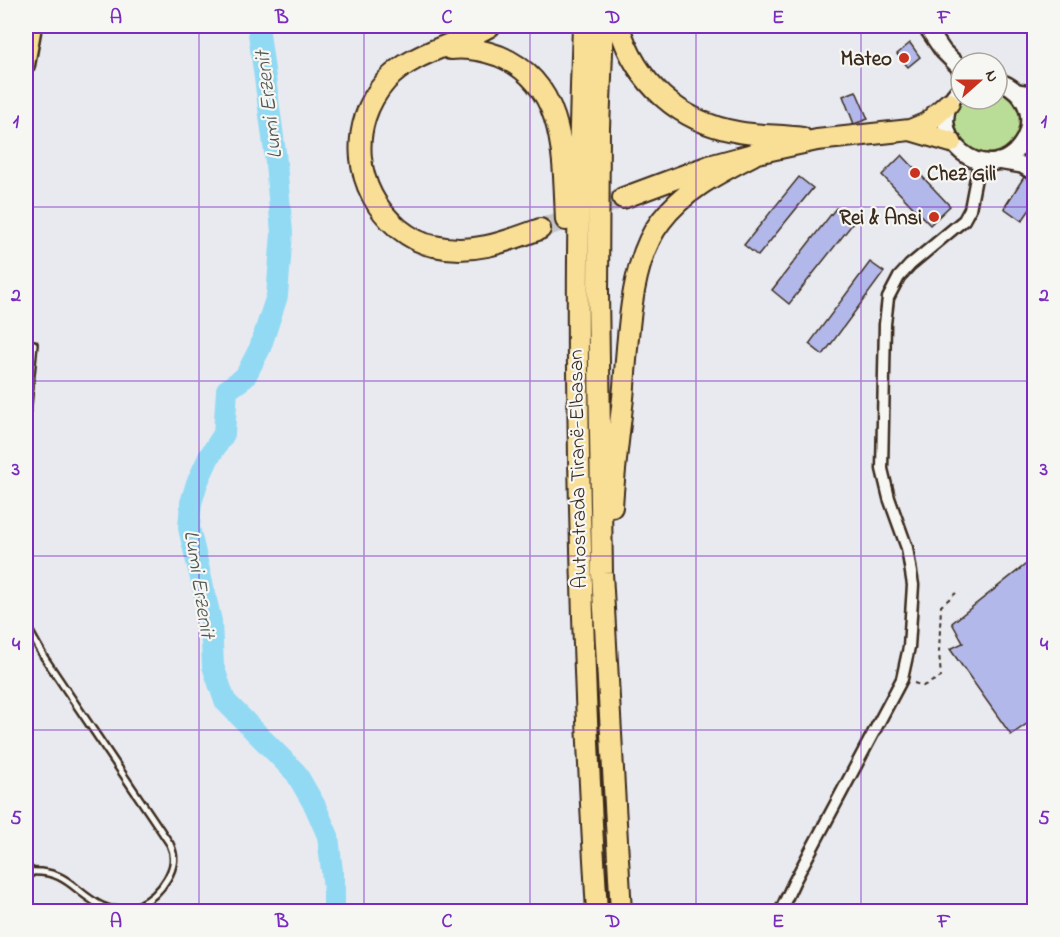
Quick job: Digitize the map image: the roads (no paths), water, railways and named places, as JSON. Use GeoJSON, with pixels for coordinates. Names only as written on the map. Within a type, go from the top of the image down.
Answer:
{"type":"FeatureCollection","features":[{"type":"Feature","properties":{"kind":"highway"},"geometry":{"type":"LineString","coordinates":[[490,26],[409,62],[388,79],[367,111],[362,124],[360,154],[365,182],[380,210],[403,232],[417,241],[446,249],[463,250],[491,246],[540,228]]}},
{"type":"Feature","properties":{"kind":"highway","name":"Autostrada Tiranë-Elbasan"},"geometry":{"type":"LineString","coordinates":[[583,26],[579,130],[578,301],[582,564],[597,912]]}},
{"type":"Feature","properties":{"kind":"highway","name":"Autostrada Tiranë-Elbasan"},"geometry":{"type":"LineString","coordinates":[[603,26],[599,128],[598,280],[602,573],[621,912]]}},
{"type":"Feature","properties":{"kind":"highway"},"geometry":{"type":"LineString","coordinates":[[619,26],[623,40],[646,81],[685,114],[714,127],[734,131],[817,140]]}},
{"type":"Feature","properties":{"kind":"highway"},"geometry":{"type":"LineString","coordinates":[[432,52],[462,48],[491,53],[516,64],[544,95],[556,118],[560,137],[569,289],[578,301]]}},
{"type":"Feature","properties":{"kind":"highway"},"geometry":{"type":"LineString","coordinates":[[623,198],[709,166],[757,153],[817,140],[909,130],[927,123],[949,102]]}},
{"type":"Feature","properties":{"kind":"highway"},"geometry":{"type":"LineString","coordinates":[[909,130],[951,142]]}},
{"type":"Feature","properties":{"kind":"highway"},"geometry":{"type":"LineString","coordinates":[[602,573],[611,559],[613,492],[635,284],[641,260],[649,240],[660,223],[687,193],[708,178],[757,153]]}},
{"type":"Feature","properties":{"kind":"main road"},"geometry":{"type":"LineString","coordinates":[[26,65],[33,26]]}},
{"type":"Feature","properties":{"kind":"main road"},"geometry":{"type":"LineString","coordinates":[[926,26],[949,57]]}},
{"type":"Feature","properties":{"kind":"main road"},"geometry":{"type":"LineString","coordinates":[[943,51],[949,68]]}},
{"type":"Feature","properties":{"kind":"main road"},"geometry":{"type":"LineString","coordinates":[[998,161],[1014,153],[1025,138],[1032,116],[1014,89],[1009,87]]}},
{"type":"Feature","properties":{"kind":"main road"},"geometry":{"type":"LineString","coordinates":[[950,111],[946,126],[951,142],[963,154],[979,162],[998,161],[1022,165],[1035,172]]}},
{"type":"Feature","properties":{"kind":"main road"},"geometry":{"type":"LineString","coordinates":[[1025,138],[1035,160]]}},
{"type":"Feature","properties":{"kind":"street"},"geometry":{"type":"LineString","coordinates":[[1014,89],[1035,92]]}},
{"type":"Feature","properties":{"kind":"street"},"geometry":{"type":"LineString","coordinates":[[780,912],[902,679],[909,647],[913,585],[907,548],[889,498],[882,468],[888,298],[899,277],[910,265],[964,220],[970,209],[979,162]]}},
{"type":"Feature","properties":{"kind":"lane"},"geometry":{"type":"LineString","coordinates":[[26,424],[34,344]]}},
{"type":"Feature","properties":{"kind":"lane"},"geometry":{"type":"LineString","coordinates":[[26,625],[44,657],[174,853],[174,863],[167,880],[154,896],[140,906],[128,910],[103,907],[72,883],[56,875],[43,871],[27,873]]}},
{"type":"Feature","properties":{"kind":"waterway","name":"Lumi Erzenit"},"geometry":{"type":"LineString","coordinates":[[258,26],[275,152],[282,233],[277,296],[260,348],[245,377],[227,390],[224,434],[209,457],[197,483],[191,503],[189,528],[211,621],[213,666],[225,701],[296,773],[315,806],[328,836],[334,889],[334,912]]}},
{"type":"Feature","properties":{"kind":"tunnel"},"geometry":{"type":"LineString","coordinates":[[540,229],[623,198]]}},
{"type":"Feature","properties":{"kind":"place","name":"Mateo"},"geometry":{"type":"Point","coordinates":[904,58]}},
{"type":"Feature","properties":{"kind":"place","name":"Chez Gili"},"geometry":{"type":"Point","coordinates":[915,173]}},
{"type":"Feature","properties":{"kind":"place","name":"Rei & Ansi"},"geometry":{"type":"Point","coordinates":[934,217]}}]}
